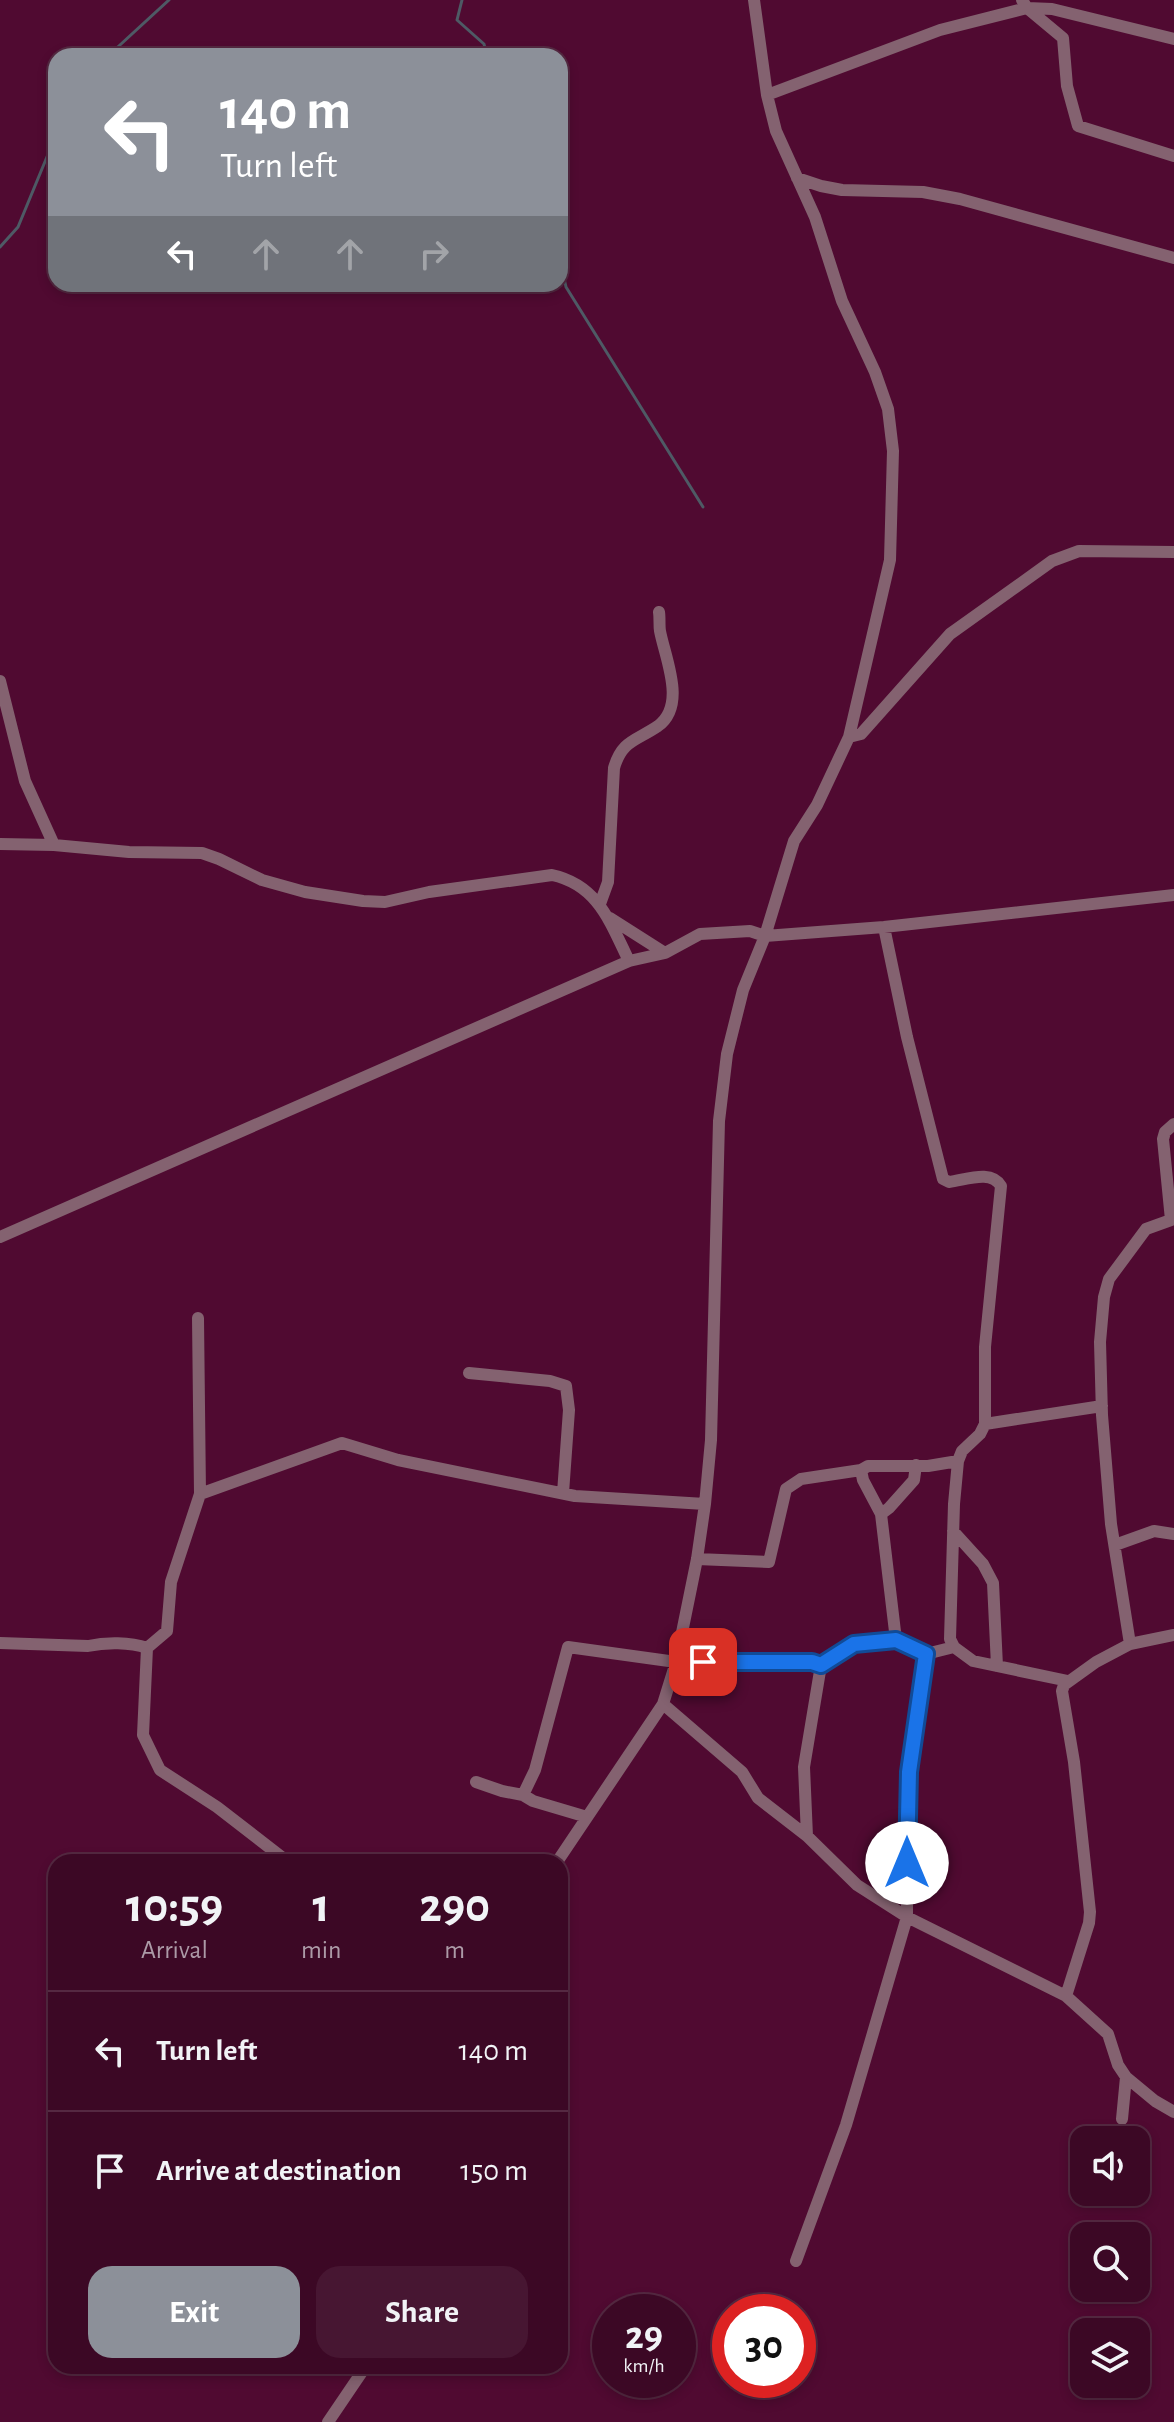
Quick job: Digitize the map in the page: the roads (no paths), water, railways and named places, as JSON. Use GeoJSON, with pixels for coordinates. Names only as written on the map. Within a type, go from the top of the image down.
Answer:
{"type":"FeatureCollection","features":[{"type":"Feature","properties":{"kind":"street"},"geometry":{"type":"LineString","coordinates":[[562,1854],[663,1704],[676,1662],[697,1559],[711,1440],[719,1121],[727,1054],[743,990],[765,936],[794,841],[817,805],[849,737],[890,560],[893,451],[888,409],[875,372],[842,301],[815,217],[776,131],[767,95],[754,0]]}},
{"type":"Feature","properties":{"kind":"street"},"geometry":{"type":"LineString","coordinates":[[767,95],[940,30],[1024,4],[1174,39]]}},
{"type":"Feature","properties":{"kind":"street"},"geometry":{"type":"LineString","coordinates":[[1024,4],[1063,38],[1067,86],[1078,126],[1174,156]]}},
{"type":"Feature","properties":{"kind":"street"},"geometry":{"type":"LineString","coordinates":[[797,178],[842,190],[923,192],[960,199],[1174,258]]}},
{"type":"Feature","properties":{"kind":"street"},"geometry":{"type":"LineString","coordinates":[[849,737],[861,734],[950,634],[1052,561],[1079,551],[1174,552]]}},
{"type":"Feature","properties":{"kind":"street"},"geometry":{"type":"LineString","coordinates":[[600,904],[608,882],[614,768],[618,756],[626,744],[660,725],[668,715],[672,696],[659,612]]}},
{"type":"Feature","properties":{"kind":"street"},"geometry":{"type":"LineString","coordinates":[[0,681],[25,781],[54,845]]}},
{"type":"Feature","properties":{"kind":"street"},"geometry":{"type":"LineString","coordinates":[[0,844],[202,853],[262,880],[305,892],[363,901],[385,902],[443,890],[552,875],[570,878],[600,904],[629,961]]}},
{"type":"Feature","properties":{"kind":"street"},"geometry":{"type":"LineString","coordinates":[[0,1237],[629,961],[665,953],[700,934],[750,931],[765,936],[884,927],[1174,895]]}},
{"type":"Feature","properties":{"kind":"street"},"geometry":{"type":"LineString","coordinates":[[607,916],[665,953]]}},
{"type":"Feature","properties":{"kind":"street"},"geometry":{"type":"LineString","coordinates":[[884,927],[907,1037],[943,1179],[949,1182],[989,1176],[1001,1186],[985,1347],[985,1424],[980,1434],[962,1451],[958,1461],[950,1639],[954,1647],[973,1661],[1068,1681]]}},
{"type":"Feature","properties":{"kind":"street"},"geometry":{"type":"LineString","coordinates":[[1130,1644],[1115,1545],[1102,1406],[1100,1342],[1104,1297],[1109,1279],[1146,1229],[1171,1220],[1163,1139],[1165,1132],[1174,1124]]}},
{"type":"Feature","properties":{"kind":"street"},"geometry":{"type":"LineString","coordinates":[[198,1318],[200,1494],[171,1582],[167,1631],[147,1648],[143,1735],[160,1770],[217,1807],[278,1854]]}},
{"type":"Feature","properties":{"kind":"street"},"geometry":{"type":"LineString","coordinates":[[469,1373],[550,1381],[566,1386],[569,1410],[563,1493]]}},
{"type":"Feature","properties":{"kind":"street"},"geometry":{"type":"LineString","coordinates":[[985,1424],[1102,1406]]}},
{"type":"Feature","properties":{"kind":"street"},"geometry":{"type":"LineString","coordinates":[[200,1494],[342,1443],[398,1460],[575,1496],[705,1504]]}},
{"type":"Feature","properties":{"kind":"street"},"geometry":{"type":"LineString","coordinates":[[697,1559],[769,1562],[786,1489],[801,1479],[861,1470],[868,1466],[928,1466],[958,1461]]}},
{"type":"Feature","properties":{"kind":"street"},"geometry":{"type":"LineString","coordinates":[[881,1514],[914,1480],[916,1465]]}},
{"type":"Feature","properties":{"kind":"street"},"geometry":{"type":"LineString","coordinates":[[861,1470],[881,1514],[896,1640]]}},
{"type":"Feature","properties":{"kind":"street"},"geometry":{"type":"LineString","coordinates":[[953,1531],[983,1564],[993,1583],[997,1666]]}},
{"type":"Feature","properties":{"kind":"street"},"geometry":{"type":"LineString","coordinates":[[1115,1545],[1154,1531],[1174,1534]]}},
{"type":"Feature","properties":{"kind":"street"},"geometry":{"type":"LineString","coordinates":[[1066,1996],[1090,1912],[1074,1762],[1062,1691],[1068,1681],[1130,1644],[1174,1635]]}},
{"type":"Feature","properties":{"kind":"street"},"geometry":{"type":"LineString","coordinates":[[807,1836],[804,1767],[821,1665],[854,1644],[896,1640],[926,1654],[954,1647]]}},
{"type":"Feature","properties":{"kind":"street"},"geometry":{"type":"LineString","coordinates":[[0,1643],[139,1645],[147,1648]]}},
{"type":"Feature","properties":{"kind":"street"},"geometry":{"type":"LineString","coordinates":[[523,1795],[535,1770],[568,1647],[676,1662],[812,1662],[821,1665]]}},
{"type":"Feature","properties":{"kind":"street"},"geometry":{"type":"LineString","coordinates":[[796,2261],[846,2125],[907,1917],[908,1797],[926,1654]]}},
{"type":"Feature","properties":{"kind":"street"},"geometry":{"type":"LineString","coordinates":[[663,1704],[742,1772],[767,1807],[807,1836],[857,1885],[907,1917],[1066,1996],[1108,2034],[1118,2065],[1126,2077],[1174,2112]]}},
{"type":"Feature","properties":{"kind":"street"},"geometry":{"type":"LineString","coordinates":[[476,1782],[587,1817]]}},
{"type":"Feature","properties":{"kind":"street"},"geometry":{"type":"LineString","coordinates":[[1122,2119],[1126,2077]]}},
{"type":"Feature","properties":{"kind":"street"},"geometry":{"type":"LineString","coordinates":[[328,2422],[361,2374]]}},
{"type":"Feature","properties":{"kind":"waterway"},"geometry":{"type":"LineString","coordinates":[[117,48],[169,0]]}},
{"type":"Feature","properties":{"kind":"waterway"},"geometry":{"type":"LineString","coordinates":[[462,0],[457,20],[485,48]]}},
{"type":"Feature","properties":{"kind":"waterway"},"geometry":{"type":"LineString","coordinates":[[0,247],[18,227],[48,154]]}},
{"type":"Feature","properties":{"kind":"waterway"},"geometry":{"type":"LineString","coordinates":[[568,290],[703,507]]}}]}
